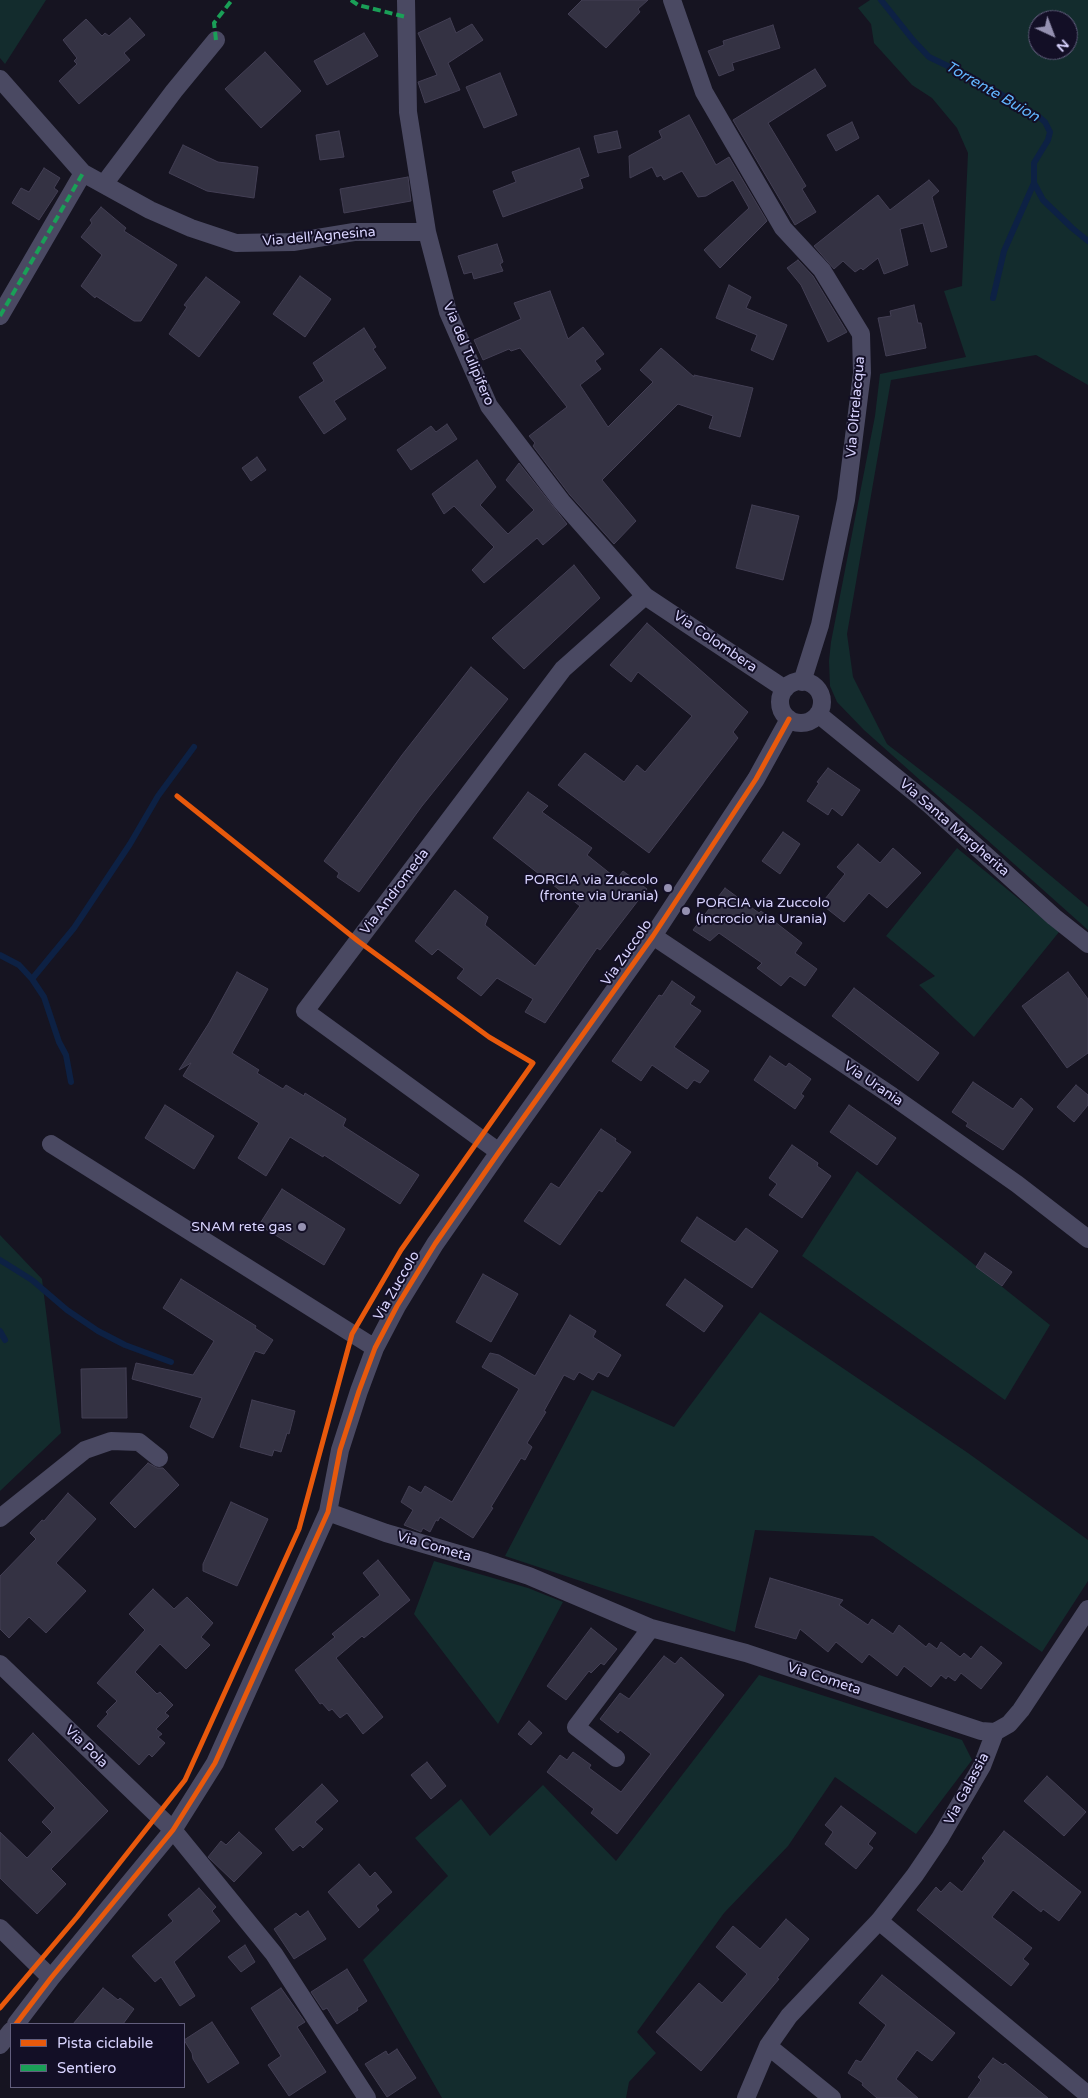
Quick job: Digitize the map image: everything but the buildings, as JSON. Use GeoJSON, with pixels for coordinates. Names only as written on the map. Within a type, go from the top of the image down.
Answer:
{"type":"FeatureCollection","features":[{"type":"Feature","properties":{"kind":"street","name":"Via del Tulipifero"},"geometry":{"type":"LineString","coordinates":[[406,0],[408,112],[427,232],[448,312],[489,406],[562,502],[646,596]]}},
{"type":"Feature","properties":{"kind":"street","name":"Via Oltrelacqua"},"geometry":{"type":"LineString","coordinates":[[672,0],[704,92],[784,228],[822,270],[861,334],[862,373],[846,500],[820,625],[802,682]]}},
{"type":"Feature","properties":{"kind":"street"},"geometry":{"type":"LineString","coordinates":[[104,184],[174,91],[216,40]]}},
{"type":"Feature","properties":{"kind":"street","name":"Via dell'Agnesina"},"geometry":{"type":"LineString","coordinates":[[0,79],[83,173],[150,210],[191,228],[236,243],[293,242],[354,232],[427,232]]}},
{"type":"Feature","properties":{"kind":"street"},"geometry":{"type":"LineString","coordinates":[[0,316],[83,173]]}},
{"type":"Feature","properties":{"kind":"street","name":"Via Colombera"},"geometry":{"type":"LineString","coordinates":[[646,596],[785,689]]}},
{"type":"Feature","properties":{"kind":"street","name":"Via Andromeda"},"geometry":{"type":"LineString","coordinates":[[499,1152],[305,1011],[563,669],[646,596]]}},
{"type":"Feature","properties":{"kind":"street"},"geometry":{"type":"LineString","coordinates":[[802,682],[810,684],[819,692],[822,701],[818,714],[813,719],[803,723],[789,719],[783,713],[780,704],[785,689],[794,683],[802,682]]}},
{"type":"Feature","properties":{"kind":"street","name":"Via Santa Margherita"},"geometry":{"type":"LineString","coordinates":[[818,714],[930,805],[1054,917],[1088,944]]}},
{"type":"Feature","properties":{"kind":"street","name":"Via Zuccolo"},"geometry":{"type":"LineString","coordinates":[[17,2023],[51,1978],[174,1830],[215,1763],[328,1512],[340,1450],[359,1391],[375,1348],[397,1306],[434,1244],[653,936],[756,779],[789,719]]}},
{"type":"Feature","properties":{"kind":"street","name":"Via Urania"},"geometry":{"type":"LineString","coordinates":[[653,936],[892,1096],[1018,1184],[1088,1238]]}},
{"type":"Feature","properties":{"kind":"street"},"geometry":{"type":"LineString","coordinates":[[51,1144],[375,1348]]}},
{"type":"Feature","properties":{"kind":"street"},"geometry":{"type":"LineString","coordinates":[[0,1518],[86,1450],[111,1441],[139,1442],[159,1458]]}},
{"type":"Feature","properties":{"kind":"street","name":"Via Cometa"},"geometry":{"type":"LineString","coordinates":[[328,1512],[386,1533],[529,1576],[651,1628],[746,1654],[981,1731],[995,1732]]}},
{"type":"Feature","properties":{"kind":"street"},"geometry":{"type":"LineString","coordinates":[[995,1732],[1009,1724],[1021,1710],[1088,1609]]}},
{"type":"Feature","properties":{"kind":"street"},"geometry":{"type":"LineString","coordinates":[[616,1758],[576,1728],[651,1628]]}},
{"type":"Feature","properties":{"kind":"street","name":"Via Pola"},"geometry":{"type":"LineString","coordinates":[[0,1664],[174,1830],[274,1954],[367,2098]]}},
{"type":"Feature","properties":{"kind":"street","name":"Via Galassia"},"geometry":{"type":"LineString","coordinates":[[746,2098],[768,2046],[789,2016],[879,1921],[915,1875],[940,1838],[982,1766],[995,1732]]}},
{"type":"Feature","properties":{"kind":"street"},"geometry":{"type":"LineString","coordinates":[[879,1921],[1088,2095]]}},
{"type":"Feature","properties":{"kind":"street"},"geometry":{"type":"LineString","coordinates":[[0,1928],[51,1978]]}},
{"type":"Feature","properties":{"kind":"street"},"geometry":{"type":"LineString","coordinates":[[0,2045],[10,2032]]}},
{"type":"Feature","properties":{"kind":"street"},"geometry":{"type":"LineString","coordinates":[[768,2046],[832,2098]]}},
{"type":"Feature","properties":{"kind":"green space"},"geometry":{"type":"Polygon","coordinates":[[[0,0],[46,0],[5,64],[0,58],[0,0]]]}},
{"type":"Feature","properties":{"kind":"green space"},"geometry":{"type":"Polygon","coordinates":[[[870,0],[1088,0],[1088,385],[1036,355],[891,380],[847,634],[853,677],[887,744],[972,810],[1088,907],[1088,930],[864,730],[837,702],[830,686],[829,661],[831,642],[875,416],[880,374],[966,357],[944,291],[962,286],[968,153],[957,128],[932,98],[912,85],[874,43],[871,24],[858,8],[870,0]]]}},
{"type":"Feature","properties":{"kind":"green space"},"geometry":{"type":"Polygon","coordinates":[[[957,848],[1059,932],[974,1037],[919,985],[935,976],[886,936],[957,848]]]}},
{"type":"Feature","properties":{"kind":"green space"},"geometry":{"type":"Polygon","coordinates":[[[857,1171],[1050,1325],[1005,1400],[802,1256],[857,1171]]]}},
{"type":"Feature","properties":{"kind":"green space"},"geometry":{"type":"Polygon","coordinates":[[[0,1235],[42,1279],[61,1433],[0,1491],[0,1235]]]}},
{"type":"Feature","properties":{"kind":"green space"},"geometry":{"type":"Polygon","coordinates":[[[760,1312],[968,1453],[1088,1540],[1088,1581],[1042,1652],[873,1536],[755,1530],[735,1632],[505,1556],[592,1390],[674,1427],[760,1312]]]}},
{"type":"Feature","properties":{"kind":"green space"},"geometry":{"type":"Polygon","coordinates":[[[434,1561],[528,1588],[563,1602],[498,1724],[414,1614],[434,1561]]]}},
{"type":"Feature","properties":{"kind":"green space"},"geometry":{"type":"Polygon","coordinates":[[[759,1675],[962,1740],[972,1760],[916,1834],[835,1777],[788,1846],[724,1913],[637,2032],[656,2053],[629,2082],[626,2098],[442,2098],[363,1960],[448,1876],[415,1838],[461,1799],[490,1836],[543,1785],[616,1861],[759,1675]]]}},
{"type":"Feature","properties":{"kind":"waterway","name":"Torrente Buion"},"geometry":{"type":"LineString","coordinates":[[881,0],[929,57],[975,79],[1045,122],[1050,132],[1048,140],[1034,163],[1034,183],[1043,200],[1088,241]]}},
{"type":"Feature","properties":{"kind":"waterway"},"geometry":{"type":"LineString","coordinates":[[993,298],[1004,251],[1034,183]]}},
{"type":"Feature","properties":{"kind":"waterway"},"geometry":{"type":"LineString","coordinates":[[32,979],[74,928],[130,844],[158,796],[194,747]]}},
{"type":"Feature","properties":{"kind":"waterway"},"geometry":{"type":"LineString","coordinates":[[0,955],[19,965],[32,979],[44,997],[59,1042],[66,1055],[71,1082]]}},
{"type":"Feature","properties":{"kind":"waterway"},"geometry":{"type":"LineString","coordinates":[[0,1260],[32,1280],[67,1310],[98,1331],[125,1345],[171,1362]]}},
{"type":"Feature","properties":{"kind":"waterway"},"geometry":{"type":"LineString","coordinates":[[0,1331],[5,1340]]}},
{"type":"Feature","properties":{"kind":"marked path"},"geometry":{"type":"LineString","coordinates":[[216,40],[214,23],[232,0]]}},
{"type":"Feature","properties":{"kind":"marked path"},"geometry":{"type":"LineString","coordinates":[[351,0],[358,5],[406,17]]}},
{"type":"Feature","properties":{"kind":"marked path"},"geometry":{"type":"LineString","coordinates":[[0,316],[83,173]]}},
{"type":"Feature","properties":{"kind":"cycle path"},"geometry":{"type":"LineString","coordinates":[[17,2023],[51,1978],[173,1830],[215,1763],[328,1512],[340,1450],[359,1391],[375,1348],[397,1306],[435,1244],[653,936],[756,779],[789,719]]}},
{"type":"Feature","properties":{"kind":"cycle path"},"geometry":{"type":"LineString","coordinates":[[0,2008],[77,1917],[185,1780],[299,1529],[352,1334],[401,1250],[533,1063],[489,1037],[358,941],[177,796]]}},
{"type":"Feature","properties":{"kind":"place","name":"PORCIA via Zuccolo (fronte via Urania)"},"geometry":{"type":"Point","coordinates":[668,888]}},
{"type":"Feature","properties":{"kind":"place","name":"PORCIA via Zuccolo (incrocio via Urania)"},"geometry":{"type":"Point","coordinates":[686,911]}},
{"type":"Feature","properties":{"kind":"place","name":"SNAM rete gas"},"geometry":{"type":"Point","coordinates":[302,1227]}}]}
